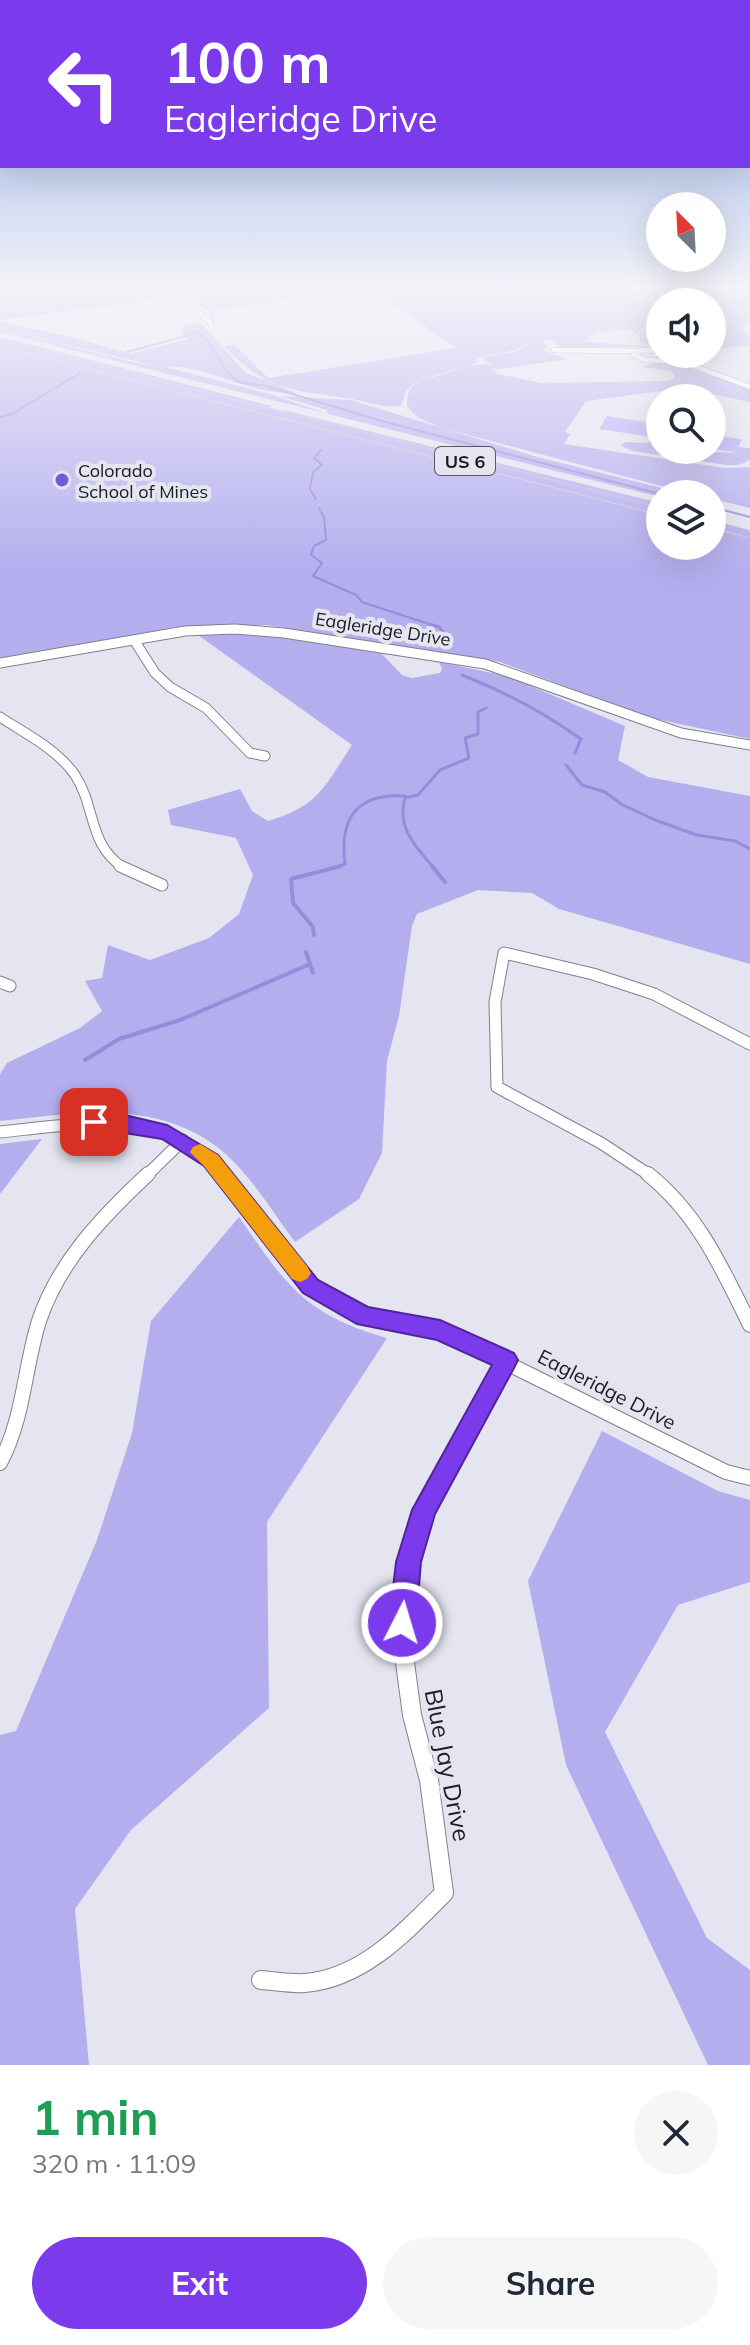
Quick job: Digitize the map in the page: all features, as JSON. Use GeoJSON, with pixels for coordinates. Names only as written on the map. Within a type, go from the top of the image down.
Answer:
{"type":"FeatureCollection","features":[{"type":"Feature","properties":{"kind":"highway","name":"US 6"},"geometry":{"type":"LineString","coordinates":[[160,381],[646,498]]}},
{"type":"Feature","properties":{"kind":"highway","name":"US 6"},"geometry":{"type":"LineString","coordinates":[[172,381],[646,507]]}},
{"type":"Feature","properties":{"kind":"highway"},"geometry":{"type":"LineString","coordinates":[[726,518],[750,524]]}},
{"type":"Feature","properties":{"kind":"highway"},"geometry":{"type":"LineString","coordinates":[[726,528],[750,534]]}},
{"type":"Feature","properties":{"kind":"street","name":"Eagleridge Drive"},"geometry":{"type":"LineString","coordinates":[[0,663],[185,631],[282,631],[481,663],[527,677],[659,728],[706,741],[750,745]]}},
{"type":"Feature","properties":{"kind":"street"},"geometry":{"type":"LineString","coordinates":[[134,640],[155,673],[170,687],[206,708],[250,753],[265,756]]}},
{"type":"Feature","properties":{"kind":"street"},"geometry":{"type":"LineString","coordinates":[[0,717],[46,746],[73,772],[87,799],[98,840],[108,856],[120,866],[162,885]]}},
{"type":"Feature","properties":{"kind":"street"},"geometry":{"type":"LineString","coordinates":[[750,1044],[654,994],[593,974],[504,953],[493,1047],[497,1087],[628,1160],[665,1187],[708,1241],[750,1325]]}},
{"type":"Feature","properties":{"kind":"street","name":"Eagleridge Drive"},"geometry":{"type":"LineString","coordinates":[[0,1132],[94,1122],[129,1124],[183,1140],[211,1160],[311,1286],[364,1316],[440,1330],[506,1360],[726,1472],[750,1478]]}},
{"type":"Feature","properties":{"kind":"street"},"geometry":{"type":"LineString","coordinates":[[0,1463],[13,1442],[20,1420],[39,1321],[53,1288],[75,1251],[183,1140]]}},
{"type":"Feature","properties":{"kind":"street","name":"Blue Jay Drive"},"geometry":{"type":"LineString","coordinates":[[261,1980],[306,1983],[353,1970],[413,1925],[444,1893],[431,1795],[412,1715],[402,1640],[403,1607],[409,1562],[424,1510],[506,1360]]}},
{"type":"Feature","properties":{"kind":"shaded area"},"geometry":{"type":"Polygon","coordinates":[[[0,381],[135,381],[646,511],[646,560],[726,560],[726,532],[750,538],[750,739],[647,717],[500,662],[267,625],[174,627],[67,649],[0,658],[0,381]]]}},
{"type":"Feature","properties":{"kind":"shaded area"},"geometry":{"type":"Polygon","coordinates":[[[157,381],[175,381],[272,406],[267,409],[157,381]]]}},
{"type":"Feature","properties":{"kind":"shaded area"},"geometry":{"type":"Polygon","coordinates":[[[197,381],[220,381],[328,414],[197,381]]]}},
{"type":"Feature","properties":{"kind":"shaded area"},"geometry":{"type":"Polygon","coordinates":[[[234,381],[268,381],[296,393],[279,393],[234,381]]]}},
{"type":"Feature","properties":{"kind":"shaded area"},"geometry":{"type":"Polygon","coordinates":[[[269,381],[420,381],[406,391],[401,406],[293,389],[269,381]]]}},
{"type":"Feature","properties":{"kind":"shaded area"},"geometry":{"type":"Polygon","coordinates":[[[422,381],[731,381],[750,389],[750,402],[726,397],[726,384],[646,384],[646,393],[586,401],[565,432],[570,434],[564,444],[646,456],[646,464],[750,467],[750,508],[726,502],[726,480],[646,482],[442,428],[417,417],[407,406],[412,387],[422,381]]]}},
{"type":"Feature","properties":{"kind":"shaded area"},"geometry":{"type":"Polygon","coordinates":[[[280,396],[351,400],[537,457],[646,484],[646,494],[328,414],[326,410],[280,396]]]}},
{"type":"Feature","properties":{"kind":"shaded area"},"geometry":{"type":"Polygon","coordinates":[[[283,410],[646,500],[646,505],[279,412],[283,410]]]}},
{"type":"Feature","properties":{"kind":"shaded area"},"geometry":{"type":"Polygon","coordinates":[[[625,442],[646,443],[646,453],[621,446],[625,442]]]}},
{"type":"Feature","properties":{"kind":"shaded area"},"geometry":{"type":"Polygon","coordinates":[[[739,447],[750,448],[750,460],[739,465],[719,464],[726,464],[726,453],[734,453],[739,447]]]}},
{"type":"Feature","properties":{"kind":"shaded area"},"geometry":{"type":"Polygon","coordinates":[[[198,635],[274,636],[380,652],[402,675],[412,678],[440,673],[439,662],[507,676],[625,726],[618,760],[648,777],[750,796],[750,964],[559,909],[532,893],[478,890],[417,914],[412,926],[399,1016],[387,1061],[382,1153],[359,1199],[295,1242],[232,1160],[196,1133],[170,1122],[115,1113],[0,1121],[0,1074],[7,1063],[80,1028],[102,1011],[85,981],[102,978],[108,945],[150,960],[209,938],[239,914],[253,875],[236,838],[171,825],[168,810],[240,789],[252,811],[268,821],[285,815],[299,809],[319,793],[352,745],[198,635]]]}},
{"type":"Feature","properties":{"kind":"shaded area"},"geometry":{"type":"Polygon","coordinates":[[[42,1139],[0,1194],[0,1144],[42,1139]]]}},
{"type":"Feature","properties":{"kind":"shaded area"},"geometry":{"type":"Polygon","coordinates":[[[239,1217],[284,1279],[300,1294],[336,1319],[387,1338],[267,1522],[269,1708],[131,1830],[75,1909],[89,2065],[0,2065],[0,1735],[16,1731],[97,1540],[132,1433],[151,1321],[239,1217]]]}},
{"type":"Feature","properties":{"kind":"shaded area"},"geometry":{"type":"Polygon","coordinates":[[[602,1431],[718,1491],[750,1500],[750,1582],[678,1605],[605,1732],[707,1938],[750,1970],[750,2065],[708,2065],[566,1765],[528,1581],[602,1431]]]}},
{"type":"Feature","properties":{"kind":"building"},"geometry":{"type":"Polygon","coordinates":[[[607,416],[646,422],[646,436],[599,429],[607,416]]]}},
{"type":"Feature","properties":{"kind":"building"},"geometry":{"type":"Polygon","coordinates":[[[726,437],[742,439],[736,452],[726,451],[726,437]]]}},
{"type":"Feature","properties":{"kind":"waterway"},"geometry":{"type":"LineString","coordinates":[[0,417],[12,414],[66,381]]}},
{"type":"Feature","properties":{"kind":"waterway"},"geometry":{"type":"LineString","coordinates":[[237,381],[266,386],[378,420],[646,490]]}},
{"type":"Feature","properties":{"kind":"waterway"},"geometry":{"type":"LineString","coordinates":[[316,499],[310,489],[313,472],[322,465],[314,458],[321,450]]}},
{"type":"Feature","properties":{"kind":"waterway"},"geometry":{"type":"LineString","coordinates":[[319,508],[324,517],[326,540],[314,546],[311,555],[322,563],[313,576],[356,595],[362,602],[435,626]]}},
{"type":"Feature","properties":{"kind":"waterway"},"geometry":{"type":"LineString","coordinates":[[726,511],[750,517]]}},
{"type":"Feature","properties":{"kind":"waterway"},"geometry":{"type":"LineString","coordinates":[[429,624],[439,627],[445,635]]}},
{"type":"Feature","properties":{"kind":"waterway"},"geometry":{"type":"LineString","coordinates":[[462,675],[523,703],[581,739],[575,753]]}},
{"type":"Feature","properties":{"kind":"waterway"},"geometry":{"type":"LineString","coordinates":[[434,868],[405,827],[405,798],[418,795],[440,770],[469,758],[465,738],[478,734],[478,712],[486,708]]}},
{"type":"Feature","properties":{"kind":"waterway"},"geometry":{"type":"LineString","coordinates":[[566,765],[582,785],[605,792],[621,804],[655,820],[697,835],[735,841],[750,849]]}},
{"type":"Feature","properties":{"kind":"waterway"},"geometry":{"type":"LineString","coordinates":[[336,867],[345,864],[345,834],[355,812],[375,799],[405,796]]}},
{"type":"Feature","properties":{"kind":"waterway"},"geometry":{"type":"LineString","coordinates":[[336,867],[341,866]]}},
{"type":"Feature","properties":{"kind":"waterway"},"geometry":{"type":"LineString","coordinates":[[432,866],[445,882]]}},
{"type":"Feature","properties":{"kind":"waterway"},"geometry":{"type":"LineString","coordinates":[[314,935],[313,927],[293,903],[291,879],[336,867]]}},
{"type":"Feature","properties":{"kind":"waterway"},"geometry":{"type":"LineString","coordinates":[[306,952],[313,973]]}},
{"type":"Feature","properties":{"kind":"waterway"},"geometry":{"type":"LineString","coordinates":[[85,1060],[119,1039],[180,1020],[308,965]]}},
{"type":"Feature","properties":{"kind":"slow traffic"},"geometry":{"type":"LineString","coordinates":[[200,1152],[211,1160],[300,1273]]}},
{"type":"Feature","properties":{"kind":"place","name":"Colorado School of Mines"},"geometry":{"type":"Point","coordinates":[62,480]}},
{"type":"Feature","properties":{"kind":"route"},"geometry":{"type":"LineString","coordinates":[[94,1122],[129,1124],[167,1133],[183,1140],[211,1160],[311,1286],[364,1316],[440,1330],[506,1360],[424,1510],[409,1562],[402,1623]]}}]}
